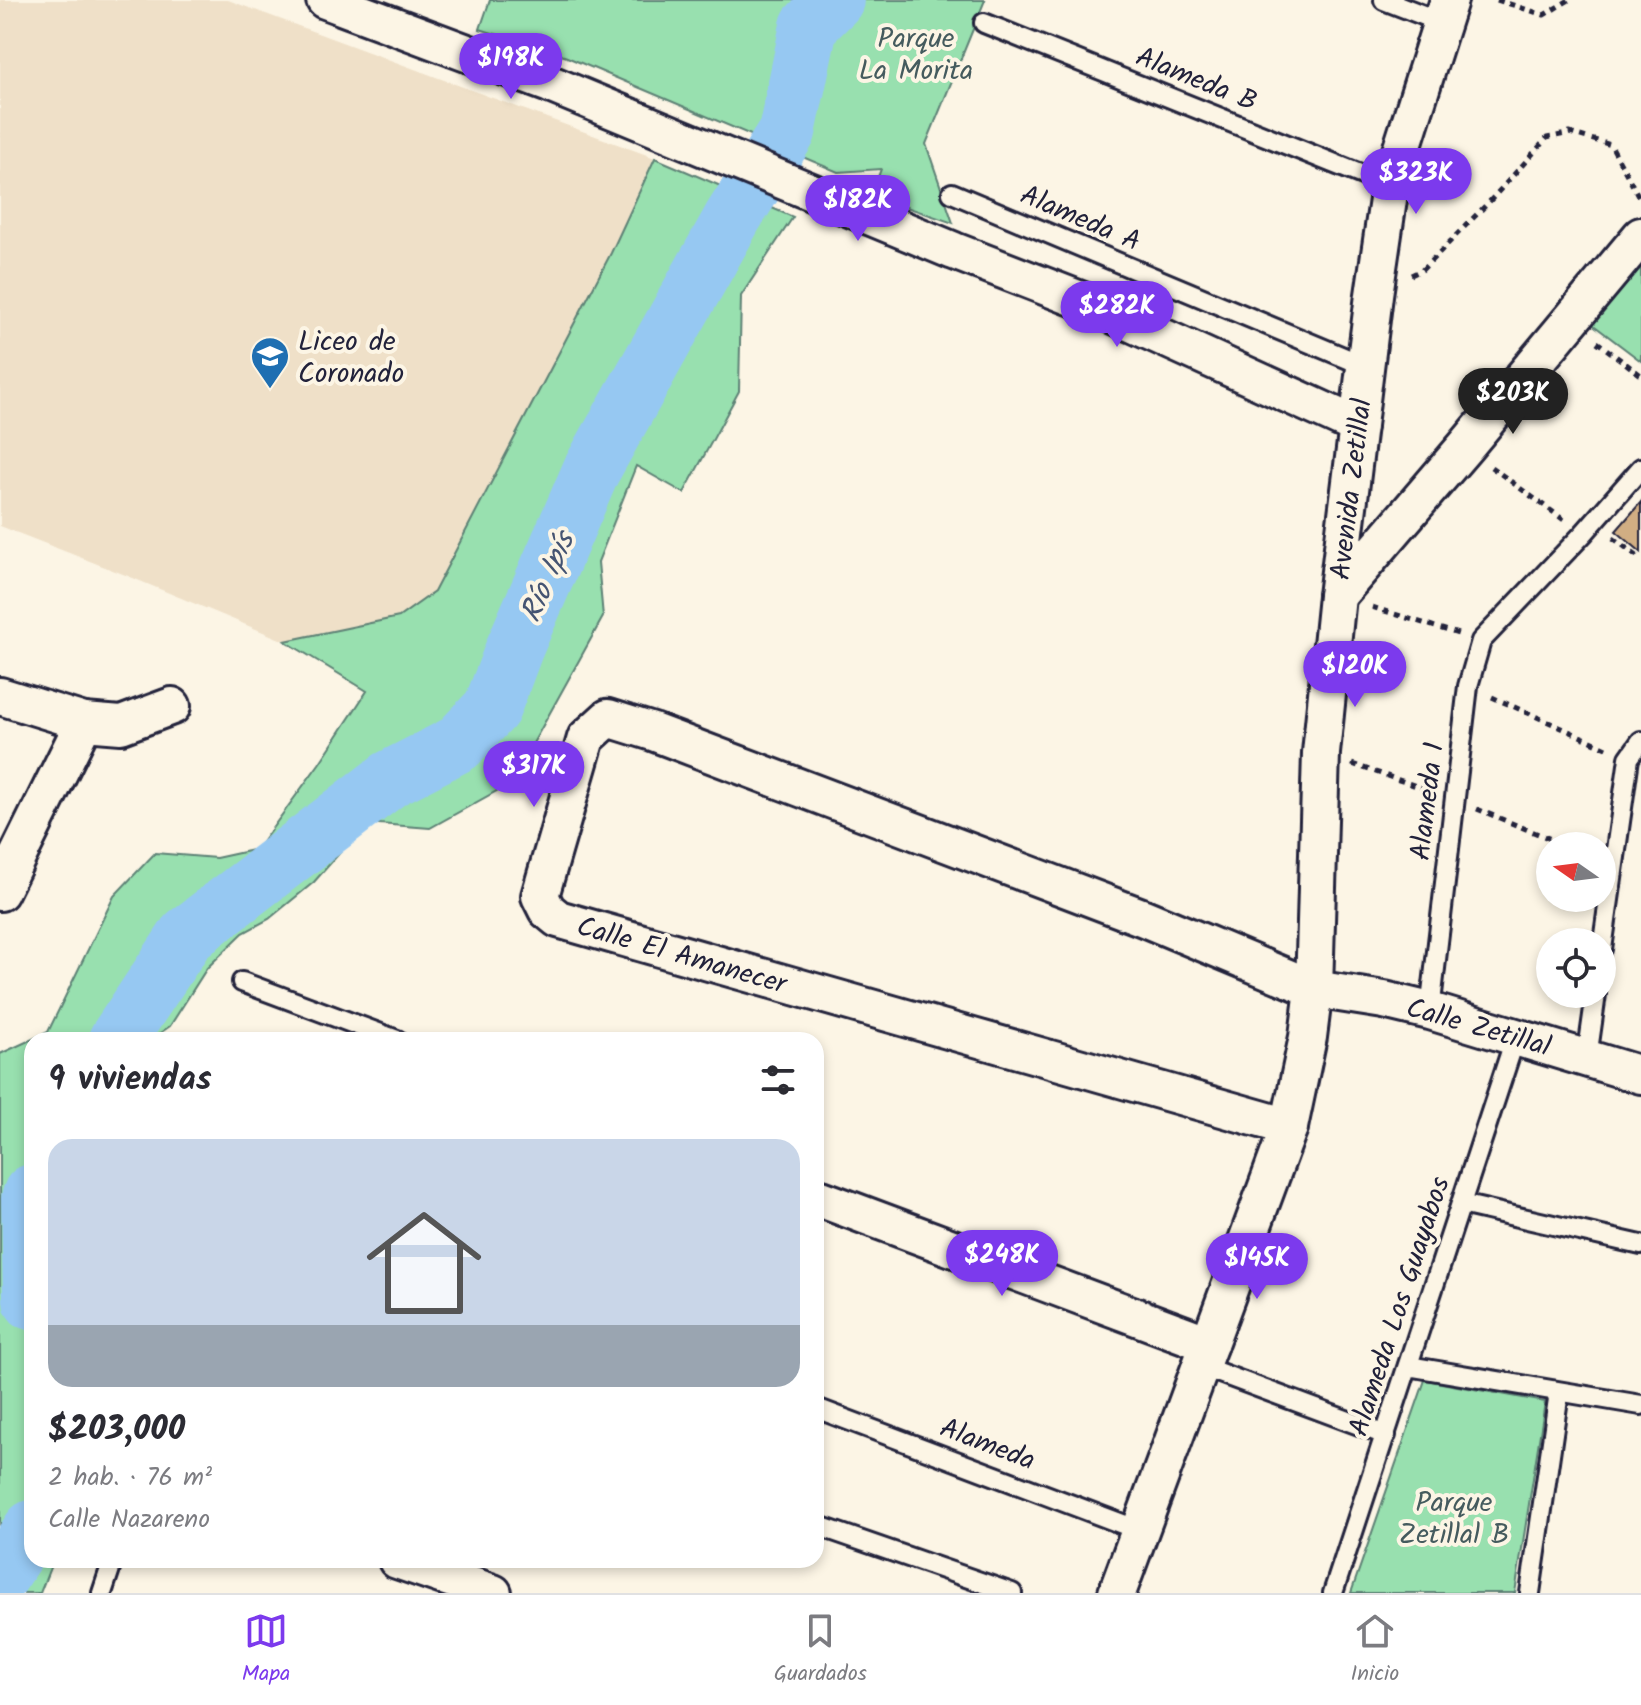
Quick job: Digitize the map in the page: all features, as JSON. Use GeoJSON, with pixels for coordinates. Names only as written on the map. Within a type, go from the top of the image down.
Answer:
{"type":"FeatureCollection","features":[{"type":"Feature","properties":{"kind":"street"},"geometry":{"type":"LineString","coordinates":[[325,0],[550,84],[1083,301],[1358,426]]}},
{"type":"Feature","properties":{"kind":"street","name":"Avenida Zetillal"},"geometry":{"type":"LineString","coordinates":[[1117,1593],[1289,1127],[1308,1037],[1314,989],[1321,753],[1374,295],[1390,186],[1445,11]]}},
{"type":"Feature","properties":{"kind":"street"},"geometry":{"type":"LineString","coordinates":[[1337,596],[1641,236]]}},
{"type":"Feature","properties":{"kind":"street"},"geometry":{"type":"LineString","coordinates":[[0,696],[84,722],[121,725],[172,706]]}},
{"type":"Feature","properties":{"kind":"street","name":"Calle El Amanecer"},"geometry":{"type":"LineString","coordinates":[[1289,1127],[558,919],[547,910],[540,896],[586,738],[608,718],[653,732],[1144,918],[1314,989]]}},
{"type":"Feature","properties":{"kind":"street"},"geometry":{"type":"LineString","coordinates":[[5,872],[84,722]]}},
{"type":"Feature","properties":{"kind":"street","name":"Calle Zetillal"},"geometry":{"type":"LineString","coordinates":[[1314,989],[1430,1011],[1641,1075]]}},
{"type":"Feature","properties":{"kind":"street"},"geometry":{"type":"LineString","coordinates":[[824,1200],[1205,1355]]}},
{"type":"Feature","properties":{"kind":"street"},"geometry":{"type":"LineString","coordinates":[[420,1568],[493,1593]]}},
{"type":"Feature","properties":{"kind":"lane"},"geometry":{"type":"LineString","coordinates":[[1384,0],[1445,11]]}},
{"type":"Feature","properties":{"kind":"lane","name":"Alameda B"},"geometry":{"type":"LineString","coordinates":[[984,23],[1390,186]]}},
{"type":"Feature","properties":{"kind":"lane","name":"Alameda A"},"geometry":{"type":"LineString","coordinates":[[952,193],[1365,366]]}},
{"type":"Feature","properties":{"kind":"lane","name":"Alameda 1"},"geometry":{"type":"LineString","coordinates":[[1430,1011],[1468,686],[1481,641],[1641,468]]}},
{"type":"Feature","properties":{"kind":"lane"},"geometry":{"type":"LineString","coordinates":[[1605,928],[1629,758],[1641,741]]}},
{"type":"Feature","properties":{"kind":"lane"},"geometry":{"type":"LineString","coordinates":[[242,982],[376,1032]]}},
{"type":"Feature","properties":{"kind":"lane"},"geometry":{"type":"LineString","coordinates":[[1587,1058],[1594,1008]]}},
{"type":"Feature","properties":{"kind":"lane","name":"Alameda Los Guayabos"},"geometry":{"type":"LineString","coordinates":[[1333,1593],[1516,1036]]}},
{"type":"Feature","properties":{"kind":"lane"},"geometry":{"type":"LineString","coordinates":[[1461,1204],[1641,1245]]}},
{"type":"Feature","properties":{"kind":"lane"},"geometry":{"type":"LineString","coordinates":[[1205,1355],[1386,1435]]}},
{"type":"Feature","properties":{"kind":"lane"},"geometry":{"type":"LineString","coordinates":[[1408,1366],[1641,1405]]}},
{"type":"Feature","properties":{"kind":"lane"},"geometry":{"type":"LineString","coordinates":[[1530,1593],[1559,1392]]}},
{"type":"Feature","properties":{"kind":"lane","name":"Alameda"},"geometry":{"type":"LineString","coordinates":[[824,1411],[1141,1531]]}},
{"type":"Feature","properties":{"kind":"lane"},"geometry":{"type":"LineString","coordinates":[[824,1528],[1012,1593]]}},
{"type":"Feature","properties":{"kind":"lane"},"geometry":{"type":"LineString","coordinates":[[102,1593],[110,1568]]}},
{"type":"Feature","properties":{"kind":"path"},"geometry":{"type":"LineString","coordinates":[[1497,0],[1544,15],[1569,0]]}},
{"type":"Feature","properties":{"kind":"path"},"geometry":{"type":"LineString","coordinates":[[1374,295],[1422,270],[1547,138],[1570,133],[1611,145],[1641,201]]}},
{"type":"Feature","properties":{"kind":"path"},"geometry":{"type":"LineString","coordinates":[[1570,321],[1641,375]]}},
{"type":"Feature","properties":{"kind":"path"},"geometry":{"type":"LineString","coordinates":[[1465,447],[1641,559]]}},
{"type":"Feature","properties":{"kind":"path"},"geometry":{"type":"LineString","coordinates":[[1337,596],[1481,641]]}},
{"type":"Feature","properties":{"kind":"path"},"geometry":{"type":"LineString","coordinates":[[1468,686],[1629,758]]}},
{"type":"Feature","properties":{"kind":"path"},"geometry":{"type":"LineString","coordinates":[[1321,753],[1454,799],[1536,833]]}},
{"type":"Feature","properties":{"kind":"shaded area","name":"Liceo de Coronado"},"geometry":{"type":"Polygon","coordinates":[[[0,0],[228,0],[655,158],[611,253],[434,592],[399,617],[285,641],[0,526],[0,0]]]}},
{"type":"Feature","properties":{"kind":"green space","name":"Parque La Morita"},"geometry":{"type":"Polygon","coordinates":[[[490,0],[985,0],[926,144],[953,223],[871,195],[881,169],[838,172],[567,57],[480,29],[490,0]]]}},
{"type":"Feature","properties":{"kind":"green space"},"geometry":{"type":"Polygon","coordinates":[[[655,158],[793,217],[741,296],[739,391],[684,493],[636,466],[598,562],[603,617],[511,783],[430,828],[366,823],[314,882],[269,919],[243,933],[207,968],[170,1026],[161,1032],[48,1032],[114,896],[155,853],[216,858],[257,849],[319,764],[367,691],[285,641],[399,617],[434,592],[611,253],[655,158]]]}},
{"type":"Feature","properties":{"kind":"green space"},"geometry":{"type":"Polygon","coordinates":[[[1641,251],[1641,361],[1583,317],[1641,251]]]}},
{"type":"Feature","properties":{"kind":"green space"},"geometry":{"type":"Polygon","coordinates":[[[24,1043],[24,1568],[50,1568],[40,1593],[0,1593],[0,1054],[24,1043]]]}},
{"type":"Feature","properties":{"kind":"green space","name":"Parque Zetillal B"},"geometry":{"type":"Polygon","coordinates":[[[1425,1380],[1545,1402],[1515,1593],[1351,1593],[1425,1380]]]}},
{"type":"Feature","properties":{"kind":"building"},"geometry":{"type":"Polygon","coordinates":[[[1641,502],[1641,552],[1616,531],[1641,502]]]}},
{"type":"Feature","properties":{"kind":"waterway","name":"Río Ipís"},"geometry":{"type":"LineString","coordinates":[[122,1032],[187,935],[390,779],[458,744],[492,708],[514,649],[591,471],[733,217],[787,132],[809,26],[835,0]]}},
{"type":"Feature","properties":{"kind":"waterway","name":"Río Ipís"},"geometry":{"type":"LineString","coordinates":[[0,1576],[24,1541]]}},
{"type":"Feature","properties":{"kind":"place","name":"Liceo de Coronado"},"geometry":{"type":"Point","coordinates":[270,390]}}]}
